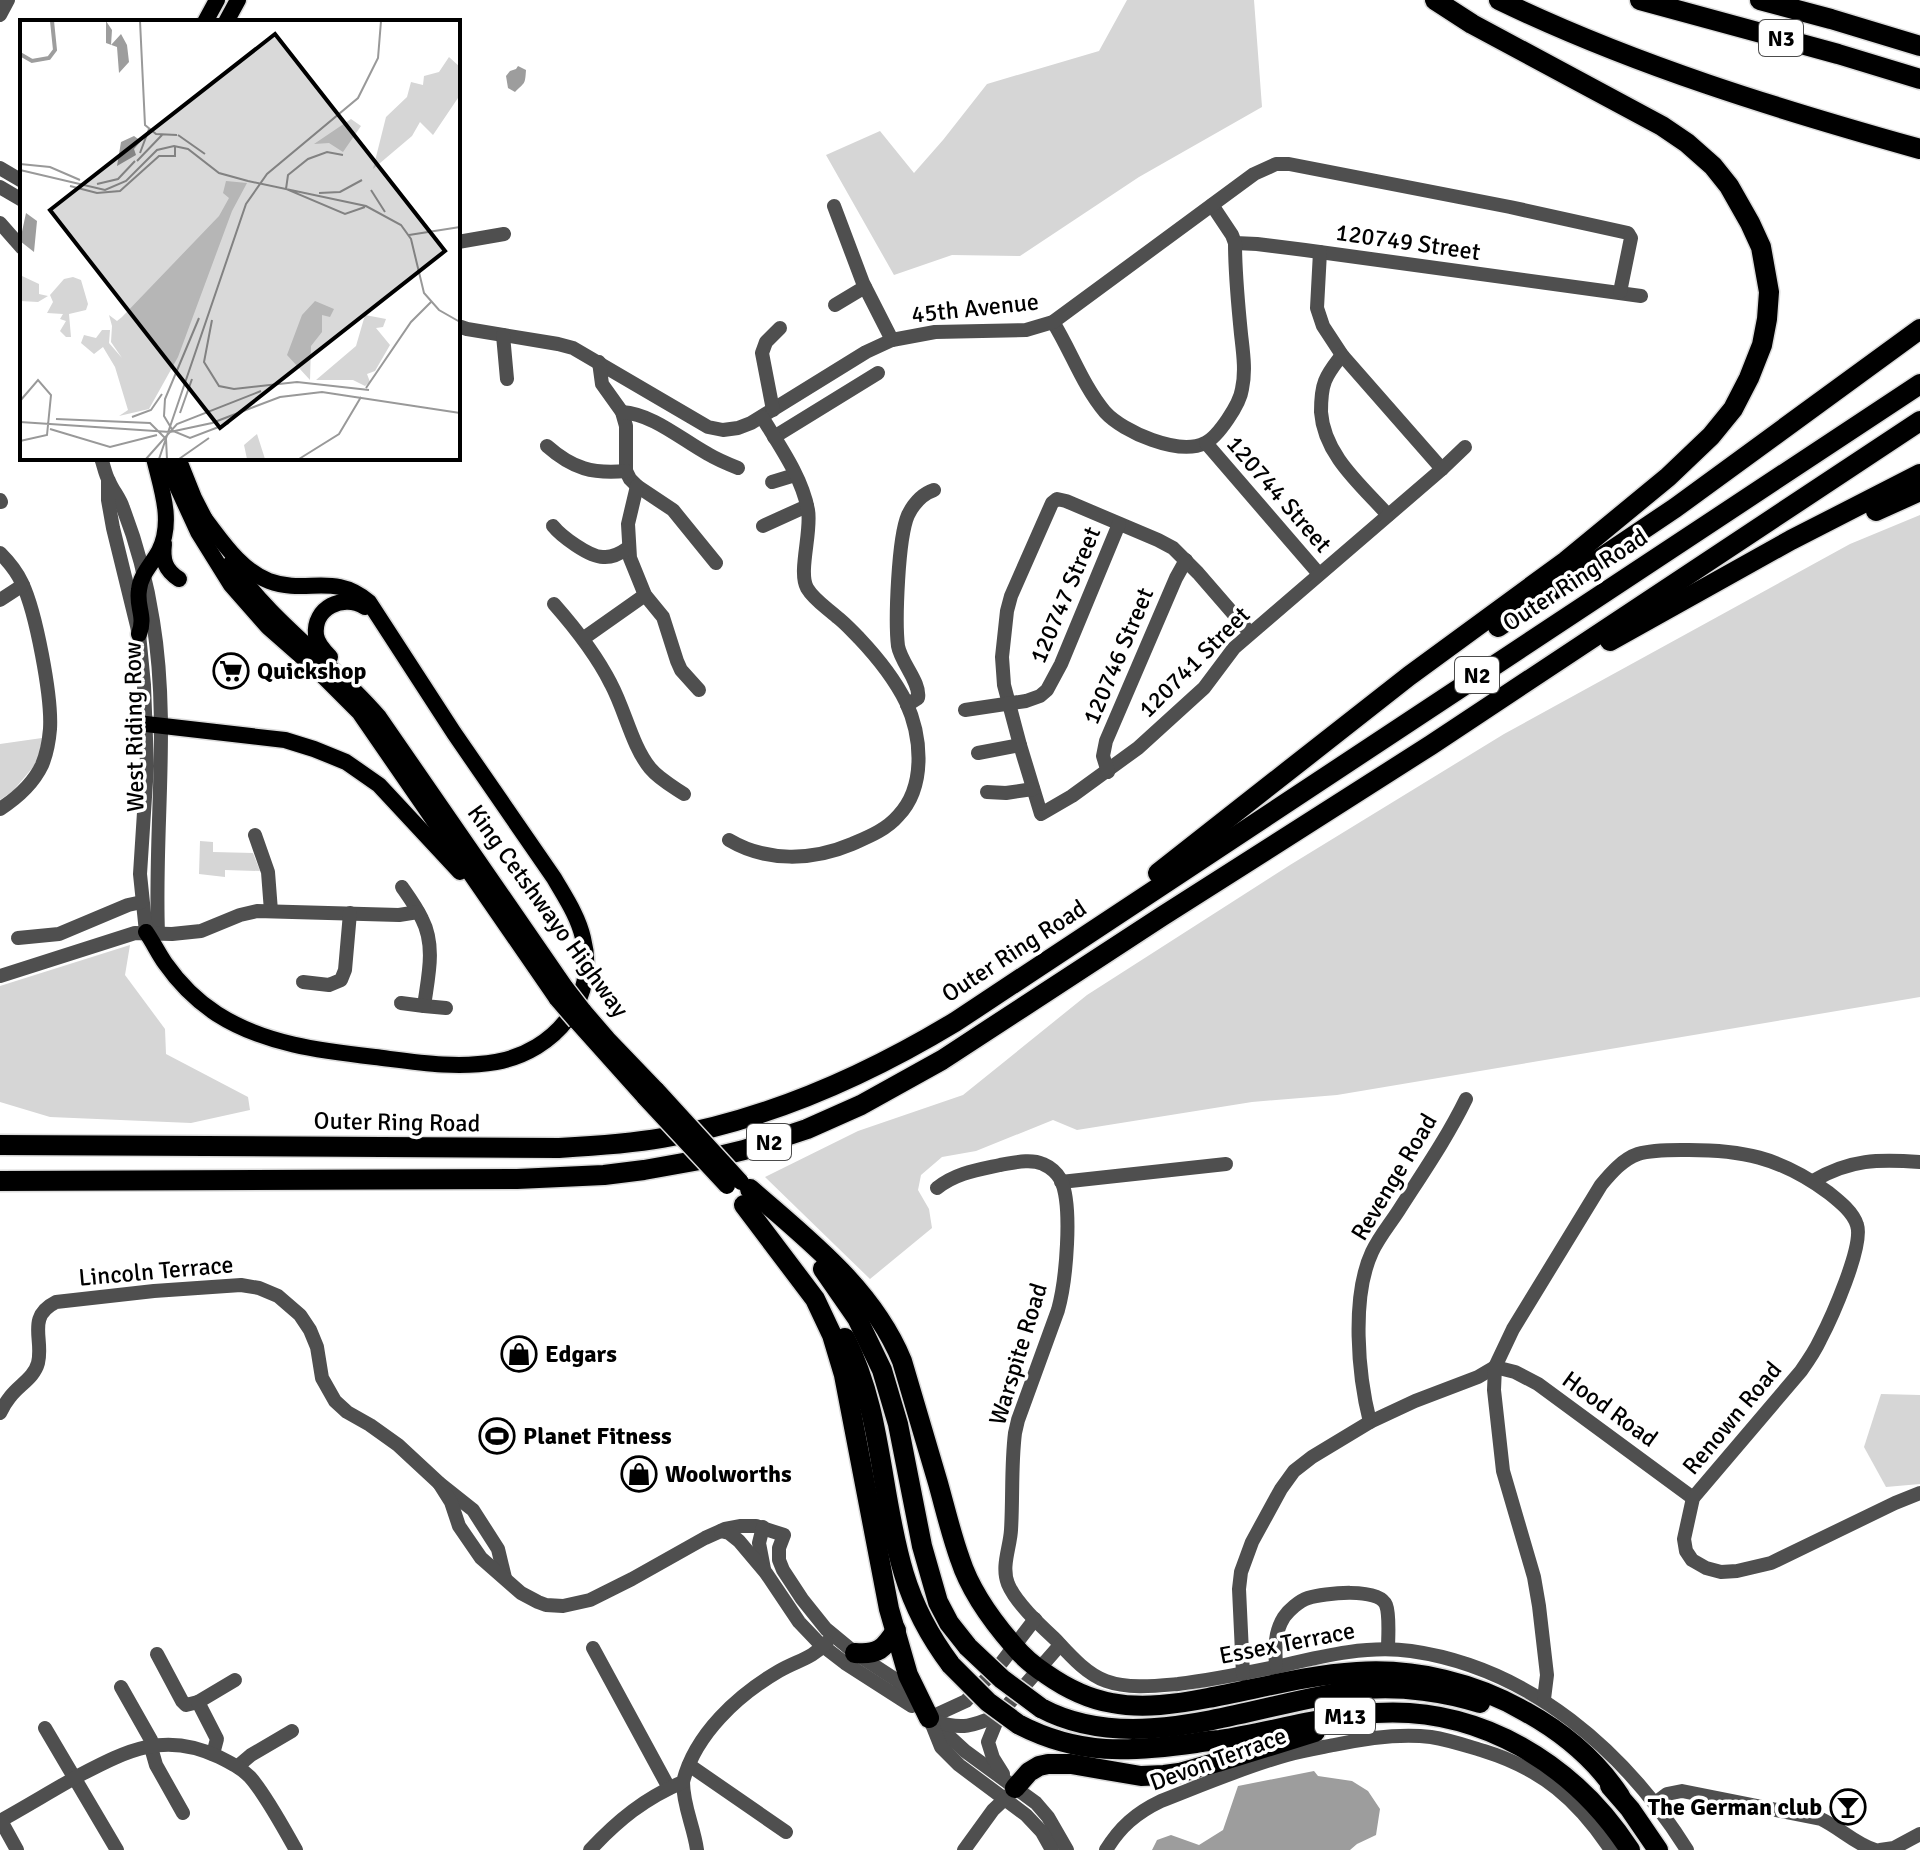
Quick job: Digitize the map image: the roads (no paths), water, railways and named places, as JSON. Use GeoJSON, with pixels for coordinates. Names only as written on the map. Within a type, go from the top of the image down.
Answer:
{"type":"FeatureCollection","features":[{"type":"Feature","properties":{"kind":"highway"},"geometry":{"type":"LineString","coordinates":[[1035,969],[1409,676],[1566,561],[1679,467],[1711,436],[1733,409],[1749,378],[1767,319],[1769,292],[1761,247],[1729,186],[1713,166],[1662,126],[1472,24],[1435,0]]}},
{"type":"Feature","properties":{"kind":"highway"},"geometry":{"type":"LineString","coordinates":[[1499,0],[1587,40],[1692,79],[1803,116],[1920,149]]}},
{"type":"Feature","properties":{"kind":"highway","name":"N3"},"geometry":{"type":"LineString","coordinates":[[1640,0],[1920,79]]}},
{"type":"Feature","properties":{"kind":"highway","name":"N3"},"geometry":{"type":"LineString","coordinates":[[1760,0],[1920,46]]}},
{"type":"Feature","properties":{"kind":"highway"},"geometry":{"type":"LineString","coordinates":[[1325,743],[1675,508],[1920,329]]}},
{"type":"Feature","properties":{"kind":"highway","name":"Outer Ring Road"},"geometry":{"type":"LineString","coordinates":[[0,1145],[559,1148],[663,1138],[739,1121],[805,1098],[861,1074],[942,1030],[1920,384]]}},
{"type":"Feature","properties":{"kind":"highway","name":"N2"},"geometry":{"type":"LineString","coordinates":[[0,1181],[551,1178],[644,1170],[744,1150],[819,1124],[915,1076],[1002,1022],[1188,899],[1431,745],[1920,421]]}},
{"type":"Feature","properties":{"kind":"highway"},"geometry":{"type":"LineString","coordinates":[[1431,745],[1731,574],[1920,474]]}},
{"type":"Feature","properties":{"kind":"highway"},"geometry":{"type":"LineString","coordinates":[[1731,574],[1920,491]]}},
{"type":"Feature","properties":{"kind":"highway"},"geometry":{"type":"LineString","coordinates":[[741,1191],[815,1299],[836,1345],[889,1609],[908,1675],[929,1718]]}},
{"type":"Feature","properties":{"kind":"highway"},"geometry":{"type":"LineString","coordinates":[[741,1191],[799,1231],[849,1280],[880,1318],[902,1361],[960,1561],[985,1607],[1013,1646],[1039,1670],[1091,1699],[1133,1706],[1194,1700],[1359,1671],[1435,1677],[1483,1691],[1534,1716],[1585,1753],[1620,1796]]}},
{"type":"Feature","properties":{"kind":"highway","name":"King Cetshwayo Highway"},"geometry":{"type":"LineString","coordinates":[[741,1191],[808,1251],[857,1318],[872,1347],[898,1424],[922,1546],[938,1602],[949,1623],[968,1647],[1002,1679],[1041,1708],[1067,1720],[1090,1725],[1148,1729],[1368,1689],[1430,1692],[1464,1698],[1498,1709],[1572,1751],[1620,1796],[1658,1850]]}},
{"type":"Feature","properties":{"kind":"highway","name":"King Cetshwayo Highway"},"geometry":{"type":"LineString","coordinates":[[741,1191],[820,1293],[847,1342],[873,1417],[904,1574],[924,1625],[951,1665],[988,1702],[1018,1724],[1066,1743],[1128,1751],[1219,1740],[1341,1716],[1406,1713],[1447,1718],[1498,1734],[1543,1760],[1583,1792],[1611,1822],[1630,1850]]}},
{"type":"Feature","properties":{"kind":"highway"},"geometry":{"type":"LineString","coordinates":[[855,1653],[865,1654],[883,1648],[896,1630]]}},
{"type":"Feature","properties":{"kind":"highway"},"geometry":{"type":"LineString","coordinates":[[1010,1789],[1029,1772],[1048,1764],[1071,1764],[1141,1776],[1179,1773],[1376,1713]]}},
{"type":"Feature","properties":{"kind":"main road"},"geometry":{"type":"LineString","coordinates":[[206,20],[217,0]]}},
{"type":"Feature","properties":{"kind":"main road"},"geometry":{"type":"LineString","coordinates":[[227,20],[238,0]]}},
{"type":"Feature","properties":{"kind":"main road"},"geometry":{"type":"LineString","coordinates":[[154,460],[166,511],[163,561],[170,573],[179,579]]}},
{"type":"Feature","properties":{"kind":"main road","name":"King Cetshwayo Highway"},"geometry":{"type":"LineString","coordinates":[[165,460],[198,532],[231,585],[268,627],[359,712],[499,914],[579,1015],[606,1057],[651,1094],[741,1191]]}},
{"type":"Feature","properties":{"kind":"main road","name":"King Cetshwayo Highway"},"geometry":{"type":"LineString","coordinates":[[179,460],[204,518],[234,568],[282,623],[369,706],[398,744],[562,993]]}},
{"type":"Feature","properties":{"kind":"main road"},"geometry":{"type":"LineString","coordinates":[[153,936],[164,962],[179,981],[216,1013],[237,1025],[310,1048],[428,1064],[483,1064],[514,1057],[535,1048],[565,1024],[584,985],[587,965],[583,935],[577,919],[554,878],[369,602],[355,592],[325,584],[285,586],[258,576],[231,552],[204,518]]}},
{"type":"Feature","properties":{"kind":"main road"},"geometry":{"type":"LineString","coordinates":[[139,634],[142,619],[138,591],[165,537]]}},
{"type":"Feature","properties":{"kind":"main road"},"geometry":{"type":"LineString","coordinates":[[369,706],[361,691],[320,645],[317,625],[328,607],[348,601],[360,603],[383,624]]}},
{"type":"Feature","properties":{"kind":"main road"},"geometry":{"type":"LineString","coordinates":[[154,724],[285,740],[331,756],[369,776],[399,804],[499,914]]}},
{"type":"Feature","properties":{"kind":"street"},"geometry":{"type":"LineString","coordinates":[[0,15],[8,0]]}},
{"type":"Feature","properties":{"kind":"street","name":"45th Avenue"},"geometry":{"type":"LineString","coordinates":[[460,327],[566,346],[586,354],[708,427],[723,430],[738,428],[768,414],[866,352],[892,340],[935,332],[1026,330],[1053,322],[1260,170],[1276,164],[1510,207],[1629,234],[1631,238],[1620,292]]}},
{"type":"Feature","properties":{"kind":"street"},"geometry":{"type":"LineString","coordinates":[[0,168],[20,180]]}},
{"type":"Feature","properties":{"kind":"street"},"geometry":{"type":"LineString","coordinates":[[0,187],[20,199]]}},
{"type":"Feature","properties":{"kind":"street"},"geometry":{"type":"LineString","coordinates":[[1053,322],[1096,400],[1114,421],[1134,432],[1175,446],[1206,443],[1236,407],[1243,387],[1244,365],[1235,243],[1212,205]]}},
{"type":"Feature","properties":{"kind":"street"},"geometry":{"type":"LineString","coordinates":[[834,206],[865,287],[892,340]]}},
{"type":"Feature","properties":{"kind":"street"},"geometry":{"type":"LineString","coordinates":[[0,223],[20,246]]}},
{"type":"Feature","properties":{"kind":"street"},"geometry":{"type":"LineString","coordinates":[[460,242],[504,234]]}},
{"type":"Feature","properties":{"kind":"street","name":"120749 Street"},"geometry":{"type":"LineString","coordinates":[[1235,243],[1641,296]]}},
{"type":"Feature","properties":{"kind":"street"},"geometry":{"type":"LineString","coordinates":[[1320,252],[1317,308],[1323,326],[1342,355],[1442,469]]}},
{"type":"Feature","properties":{"kind":"street"},"geometry":{"type":"LineString","coordinates":[[835,305],[865,287]]}},
{"type":"Feature","properties":{"kind":"street"},"geometry":{"type":"LineString","coordinates":[[729,840],[753,852],[789,857],[840,849],[888,826],[897,818],[910,800],[917,779],[918,750],[913,723],[895,683],[862,641],[816,600],[805,585],[809,529],[807,506],[795,475],[774,437],[768,414],[762,353],[766,342],[780,328]]}},
{"type":"Feature","properties":{"kind":"street"},"geometry":{"type":"LineString","coordinates":[[503,335],[507,379]]}},
{"type":"Feature","properties":{"kind":"street"},"geometry":{"type":"LineString","coordinates":[[1342,355],[1324,382],[1320,400],[1326,438],[1338,458],[1388,515]]}},
{"type":"Feature","properties":{"kind":"street"},"geometry":{"type":"LineString","coordinates":[[599,362],[602,384],[622,412],[626,426],[626,471],[637,486],[673,510],[716,563]]}},
{"type":"Feature","properties":{"kind":"street"},"geometry":{"type":"LineString","coordinates":[[774,437],[878,373]]}},
{"type":"Feature","properties":{"kind":"street"},"geometry":{"type":"LineString","coordinates":[[622,412],[648,419],[709,455],[738,468]]}},
{"type":"Feature","properties":{"kind":"street","name":"120744 Street"},"geometry":{"type":"LineString","coordinates":[[1206,443],[1319,574]]}},
{"type":"Feature","properties":{"kind":"street"},"geometry":{"type":"LineString","coordinates":[[547,446],[576,466],[591,471],[626,471]]}},
{"type":"Feature","properties":{"kind":"street","name":"120741 Street"},"geometry":{"type":"LineString","coordinates":[[1033,789],[1041,814],[1108,772],[1197,695],[1234,648],[1250,633],[1465,447]]}},
{"type":"Feature","properties":{"kind":"street","name":"West Riding Row"},"geometry":{"type":"LineString","coordinates":[[102,460],[108,480],[123,506],[143,577],[160,670],[154,724],[157,875],[153,936]]}},
{"type":"Feature","properties":{"kind":"street"},"geometry":{"type":"LineString","coordinates":[[772,482],[795,475]]}},
{"type":"Feature","properties":{"kind":"street","name":"West Riding Row"},"geometry":{"type":"LineString","coordinates":[[108,480],[113,528],[139,634],[154,724]]}},
{"type":"Feature","properties":{"kind":"street"},"geometry":{"type":"LineString","coordinates":[[637,486],[628,524],[628,548],[635,573],[645,595],[663,617],[681,670],[699,690]]}},
{"type":"Feature","properties":{"kind":"street"},"geometry":{"type":"LineString","coordinates":[[907,705],[918,698],[919,691],[901,658],[898,645],[901,548],[908,517],[914,506],[926,492],[934,490]]}},
{"type":"Feature","properties":{"kind":"street"},"geometry":{"type":"LineString","coordinates":[[987,792],[1033,789],[1002,671],[1008,604],[1048,509],[1057,499],[1166,544],[1186,560],[1250,633]]}},
{"type":"Feature","properties":{"kind":"street"},"geometry":{"type":"LineString","coordinates":[[763,526],[807,506]]}},
{"type":"Feature","properties":{"kind":"street","name":"120747 Street"},"geometry":{"type":"LineString","coordinates":[[965,710],[1026,701],[1040,696],[1051,685],[1119,524]]}},
{"type":"Feature","properties":{"kind":"street"},"geometry":{"type":"LineString","coordinates":[[553,526],[563,537],[597,556],[615,556],[628,548]]}},
{"type":"Feature","properties":{"kind":"street"},"geometry":{"type":"LineString","coordinates":[[0,553],[23,585],[42,663],[50,730],[46,754],[35,778],[0,809]]}},
{"type":"Feature","properties":{"kind":"street","name":"120746 Street"},"geometry":{"type":"LineString","coordinates":[[1108,772],[1103,756],[1106,741],[1186,560]]}},
{"type":"Feature","properties":{"kind":"street"},"geometry":{"type":"LineString","coordinates":[[0,600],[23,585]]}},
{"type":"Feature","properties":{"kind":"street"},"geometry":{"type":"LineString","coordinates":[[584,638],[645,595]]}},
{"type":"Feature","properties":{"kind":"street"},"geometry":{"type":"LineString","coordinates":[[554,604],[584,638],[612,686],[643,758],[658,777],[684,794]]}},
{"type":"Feature","properties":{"kind":"street"},"geometry":{"type":"LineString","coordinates":[[978,753],[1020,745]]}},
{"type":"Feature","properties":{"kind":"street","name":"West Riding Row"},"geometry":{"type":"LineString","coordinates":[[153,778],[140,859],[142,902],[153,936]]}},
{"type":"Feature","properties":{"kind":"street"},"geometry":{"type":"LineString","coordinates":[[255,835],[268,872],[271,911]]}},
{"type":"Feature","properties":{"kind":"street"},"geometry":{"type":"LineString","coordinates":[[402,887],[425,925],[431,951],[424,1006]]}},
{"type":"Feature","properties":{"kind":"street"},"geometry":{"type":"LineString","coordinates":[[18,938],[59,934],[142,902]]}},
{"type":"Feature","properties":{"kind":"street"},"geometry":{"type":"LineString","coordinates":[[0,976],[125,935],[153,936],[201,931],[257,911],[399,915],[418,912]]}},
{"type":"Feature","properties":{"kind":"street"},"geometry":{"type":"LineString","coordinates":[[303,982],[329,985],[341,980],[345,970],[350,913]]}},
{"type":"Feature","properties":{"kind":"street"},"geometry":{"type":"LineString","coordinates":[[401,1003],[446,1008]]}},
{"type":"Feature","properties":{"kind":"street","name":"Revenge Road"},"geometry":{"type":"LineString","coordinates":[[1370,1422],[1360,1348],[1359,1309],[1363,1278],[1374,1249],[1466,1099]]}},
{"type":"Feature","properties":{"kind":"street","name":"Renown Road"},"geometry":{"type":"LineString","coordinates":[[1495,1367],[1513,1329],[1601,1185],[1614,1170],[1629,1159],[1648,1152],[1667,1150],[1735,1151],[1766,1158],[1813,1181],[1837,1199],[1857,1225],[1855,1255],[1822,1338],[1801,1371],[1693,1498],[1685,1526],[1686,1551],[1692,1560],[1721,1572],[1771,1563],[1920,1493]]}},
{"type":"Feature","properties":{"kind":"street"},"geometry":{"type":"LineString","coordinates":[[937,1188],[957,1175],[1030,1161],[1041,1162],[1050,1168],[1061,1182],[1226,1164]]}},
{"type":"Feature","properties":{"kind":"street"},"geometry":{"type":"LineString","coordinates":[[1813,1181],[1864,1161],[1920,1162]]}},
{"type":"Feature","properties":{"kind":"street","name":"Warspite Road"},"geometry":{"type":"LineString","coordinates":[[1035,1619],[1008,1584],[1005,1561],[1011,1534],[1015,1433],[1063,1293],[1066,1221],[1061,1182]]}},
{"type":"Feature","properties":{"kind":"street","name":"Lincoln Terrace"},"geometry":{"type":"LineString","coordinates":[[0,1413],[35,1369],[39,1354],[39,1318],[51,1304],[62,1300],[154,1291],[248,1286],[266,1290],[278,1296],[306,1322],[316,1342],[322,1378],[335,1401],[398,1445],[473,1510],[498,1549],[505,1578]]}},
{"type":"Feature","properties":{"kind":"street"},"geometry":{"type":"LineString","coordinates":[[1243,1674],[1239,1589],[1244,1559],[1281,1489],[1294,1471],[1370,1422],[1495,1367]]}},
{"type":"Feature","properties":{"kind":"street"},"geometry":{"type":"LineString","coordinates":[[1495,1367],[1494,1390],[1503,1471],[1534,1577],[1539,1606],[1547,1675],[1544,1699]]}},
{"type":"Feature","properties":{"kind":"street","name":"Hood Road"},"geometry":{"type":"LineString","coordinates":[[1495,1367],[1515,1372],[1538,1384],[1693,1498]]}},
{"type":"Feature","properties":{"kind":"street","name":"Lincoln Terrace"},"geometry":{"type":"LineString","coordinates":[[439,1483],[451,1502],[459,1526],[481,1558],[521,1593],[538,1602],[563,1606],[603,1593],[721,1531],[741,1526],[763,1527],[784,1535],[779,1560],[824,1638],[855,1653],[898,1681],[929,1718]]}},
{"type":"Feature","properties":{"kind":"street","name":"Lincoln Terrace"},"geometry":{"type":"LineString","coordinates":[[763,1527],[759,1543],[766,1573]]}},
{"type":"Feature","properties":{"kind":"street","name":"Lincoln Terrace"},"geometry":{"type":"LineString","coordinates":[[721,1531],[739,1541],[766,1573],[789,1609],[824,1638],[845,1663],[929,1718]]}},
{"type":"Feature","properties":{"kind":"street"},"geometry":{"type":"LineString","coordinates":[[481,1558],[498,1549]]}},
{"type":"Feature","properties":{"kind":"street"},"geometry":{"type":"LineString","coordinates":[[1276,1666],[1275,1641],[1284,1616],[1306,1598],[1329,1594],[1374,1595],[1384,1601],[1388,1649]]}},
{"type":"Feature","properties":{"kind":"street"},"geometry":{"type":"LineString","coordinates":[[929,1718],[966,1701],[992,1674],[1035,1619]]}},
{"type":"Feature","properties":{"kind":"street","name":"Essex Terrace"},"geometry":{"type":"LineString","coordinates":[[1035,1619],[1086,1669],[1099,1678],[1119,1684],[1155,1686],[1195,1682],[1355,1651],[1388,1649],[1436,1655],[1466,1663],[1544,1699],[1572,1719],[1655,1803],[1687,1850]]}},
{"type":"Feature","properties":{"kind":"street"},"geometry":{"type":"LineString","coordinates":[[590,1850],[623,1817],[676,1785],[699,1746],[746,1692],[782,1669],[814,1655],[824,1638]]}},
{"type":"Feature","properties":{"kind":"street"},"geometry":{"type":"LineString","coordinates":[[1052,1850],[1010,1789],[988,1742],[999,1715],[1060,1645]]}},
{"type":"Feature","properties":{"kind":"street"},"geometry":{"type":"LineString","coordinates":[[593,1648],[684,1797],[697,1850]]}},
{"type":"Feature","properties":{"kind":"street"},"geometry":{"type":"LineString","coordinates":[[157,1654],[186,1705],[198,1702],[235,1680]]}},
{"type":"Feature","properties":{"kind":"street"},"geometry":{"type":"LineString","coordinates":[[121,1687],[151,1740],[156,1765],[183,1813]]}},
{"type":"Feature","properties":{"kind":"street"},"geometry":{"type":"LineString","coordinates":[[198,1702],[217,1739],[213,1754]]}},
{"type":"Feature","properties":{"kind":"street"},"geometry":{"type":"LineString","coordinates":[[929,1718],[946,1725],[965,1727],[999,1715]]}},
{"type":"Feature","properties":{"kind":"street"},"geometry":{"type":"LineString","coordinates":[[929,1718],[1010,1789],[1036,1803],[1067,1850]]}},
{"type":"Feature","properties":{"kind":"street"},"geometry":{"type":"LineString","coordinates":[[45,1728],[117,1850]]}},
{"type":"Feature","properties":{"kind":"street"},"geometry":{"type":"LineString","coordinates":[[238,1766],[292,1731]]}},
{"type":"Feature","properties":{"kind":"street","name":"Devon Terrace"},"geometry":{"type":"LineString","coordinates":[[1106,1850],[1131,1818],[1161,1801],[1289,1755],[1360,1740],[1410,1736],[1455,1742],[1525,1767],[1572,1801],[1611,1850]]}},
{"type":"Feature","properties":{"kind":"street"},"geometry":{"type":"LineString","coordinates":[[17,1850],[0,1821],[121,1754],[152,1746],[184,1746],[213,1754],[238,1766],[251,1778],[296,1850]]}},
{"type":"Feature","properties":{"kind":"street"},"geometry":{"type":"LineString","coordinates":[[689,1765],[786,1832]]}},
{"type":"Feature","properties":{"kind":"street"},"geometry":{"type":"LineString","coordinates":[[964,1850],[1010,1789]]}},
{"type":"Feature","properties":{"kind":"street"},"geometry":{"type":"LineString","coordinates":[[1655,1803],[1667,1794],[1682,1791],[1821,1819],[1853,1840],[1878,1850],[1894,1848],[1920,1834]]}},
{"type":"Feature","properties":{"kind":"place","name":"Quickshop"},"geometry":{"type":"Point","coordinates":[231,671]}},
{"type":"Feature","properties":{"kind":"place","name":"Edgars"},"geometry":{"type":"Point","coordinates":[519,1354]}},
{"type":"Feature","properties":{"kind":"place","name":"Planet Fitness"},"geometry":{"type":"Point","coordinates":[497,1436]}},
{"type":"Feature","properties":{"kind":"place","name":"Woolworths"},"geometry":{"type":"Point","coordinates":[639,1474]}},
{"type":"Feature","properties":{"kind":"place","name":"The German club"},"geometry":{"type":"Point","coordinates":[1848,1807]}}]}
